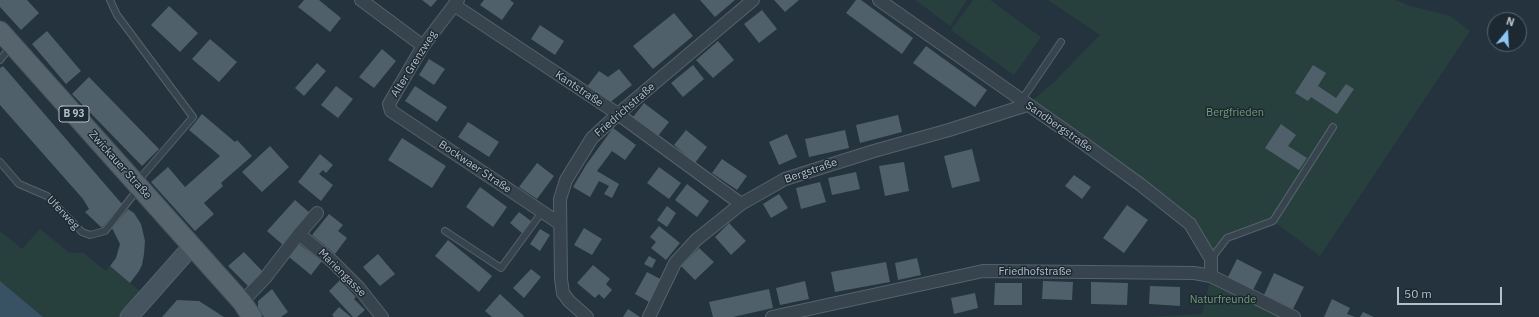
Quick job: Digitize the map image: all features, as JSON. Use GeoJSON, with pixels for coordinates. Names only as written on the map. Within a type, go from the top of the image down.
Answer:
{"type":"FeatureCollection","features":[{"type":"Feature","properties":{"kind":"main road","name":"Zwickauer Straße"},"geometry":{"type":"LineString","coordinates":[[0,31],[192,246]]}},
{"type":"Feature","properties":{"kind":"main road"},"geometry":{"type":"LineString","coordinates":[[129,317],[192,246]]}},
{"type":"Feature","properties":{"kind":"main road","name":"B 93"},"geometry":{"type":"LineString","coordinates":[[192,246],[247,310]]}},
{"type":"Feature","properties":{"kind":"street"},"geometry":{"type":"LineString","coordinates":[[361,0],[423,46]]}},
{"type":"Feature","properties":{"kind":"street","name":"Friedrichstraße"},"geometry":{"type":"LineString","coordinates":[[588,317],[569,301],[564,293],[561,279],[559,223],[560,199],[566,180],[592,138],[618,114],[753,0]]}},
{"type":"Feature","properties":{"kind":"street","name":"Sandbergstraße"},"geometry":{"type":"LineString","coordinates":[[880,0],[1141,185],[1190,224],[1211,259]]}},
{"type":"Feature","properties":{"kind":"street","name":"Alter Grenzweg"},"geometry":{"type":"LineString","coordinates":[[391,111],[389,104],[423,46],[456,2]]}},
{"type":"Feature","properties":{"kind":"street","name":"Kantstraße"},"geometry":{"type":"LineString","coordinates":[[456,2],[618,114],[741,204]]}},
{"type":"Feature","properties":{"kind":"street","name":"Bergstraße"},"geometry":{"type":"LineString","coordinates":[[649,317],[675,263],[696,240],[741,204],[785,179],[874,151],[949,130],[1024,103]]}},
{"type":"Feature","properties":{"kind":"street","name":"Bockwaer Straße"},"geometry":{"type":"LineString","coordinates":[[391,111],[559,223]]}},
{"type":"Feature","properties":{"kind":"street"},"geometry":{"type":"LineString","coordinates":[[247,310],[265,278],[317,213]]}},
{"type":"Feature","properties":{"kind":"street","name":"Mariengasse"},"geometry":{"type":"LineString","coordinates":[[299,234],[332,261],[359,288],[382,317]]}},
{"type":"Feature","properties":{"kind":"street"},"geometry":{"type":"LineString","coordinates":[[1211,259],[1211,276]]}},
{"type":"Feature","properties":{"kind":"street","name":"Friedhofstraße"},"geometry":{"type":"LineString","coordinates":[[772,317],[983,271],[1194,273],[1211,276],[1294,317]]}},
{"type":"Feature","properties":{"kind":"lane","name":"Uferweg"},"geometry":{"type":"LineString","coordinates":[[0,162],[19,184],[47,196],[82,232],[90,235],[105,231],[138,185],[193,117],[117,15],[110,0]]}},
{"type":"Feature","properties":{"kind":"lane"},"geometry":{"type":"LineString","coordinates":[[1024,103],[1061,42]]}},
{"type":"Feature","properties":{"kind":"lane"},"geometry":{"type":"LineString","coordinates":[[0,60],[12,45]]}},
{"type":"Feature","properties":{"kind":"lane"},"geometry":{"type":"LineString","coordinates":[[1211,259],[1227,238],[1273,221],[1333,127]]}},
{"type":"Feature","properties":{"kind":"lane"},"geometry":{"type":"LineString","coordinates":[[445,231],[501,268],[542,212]]}},
{"type":"Feature","properties":{"kind":"green space"},"geometry":{"type":"Polygon","coordinates":[[[915,0],[967,0],[950,26],[915,0]]]}},
{"type":"Feature","properties":{"kind":"green space"},"geometry":{"type":"Polygon","coordinates":[[[973,0],[990,0],[1041,37],[1014,75],[951,30],[973,0]]]}},
{"type":"Feature","properties":{"kind":"green space","name":"Bergfrieden"},"geometry":{"type":"Polygon","coordinates":[[[1048,0],[1396,0],[1410,6],[1450,16],[1470,31],[1320,256],[1273,221],[1227,238],[1211,259],[1190,224],[1027,105],[1053,83],[1100,35],[1048,0]]]}},
{"type":"Feature","properties":{"kind":"green space"},"geometry":{"type":"Polygon","coordinates":[[[40,229],[70,253],[84,253],[106,271],[110,266],[147,297],[129,317],[43,317],[0,281],[0,231],[22,249],[40,229]]]}},
{"type":"Feature","properties":{"kind":"green space","name":"Naturfreunde"},"geometry":{"type":"Polygon","coordinates":[[[1211,276],[1281,317],[1146,317],[1202,314],[1211,276]]]}},
{"type":"Feature","properties":{"kind":"water"},"geometry":{"type":"Polygon","coordinates":[[[0,281],[43,317],[0,317],[0,281]]]}},
{"type":"Feature","properties":{"kind":"building"},"geometry":{"type":"Polygon","coordinates":[[[0,0],[27,0],[39,13],[21,30],[0,7],[0,0]]]}},
{"type":"Feature","properties":{"kind":"building"},"geometry":{"type":"Polygon","coordinates":[[[304,0],[319,0],[341,18],[330,32],[298,7],[304,0]]]}},
{"type":"Feature","properties":{"kind":"building"},"geometry":{"type":"Polygon","coordinates":[[[422,0],[437,0],[431,7],[422,0]]]}},
{"type":"Feature","properties":{"kind":"building"},"geometry":{"type":"Polygon","coordinates":[[[484,0],[510,0],[514,3],[502,20],[480,5],[484,0]]]}},
{"type":"Feature","properties":{"kind":"building"},"geometry":{"type":"Polygon","coordinates":[[[700,0],[735,0],[715,17],[700,0]]]}},
{"type":"Feature","properties":{"kind":"building"},"geometry":{"type":"Polygon","coordinates":[[[774,0],[799,0],[785,12],[774,0]]]}},
{"type":"Feature","properties":{"kind":"building"},"geometry":{"type":"Polygon","coordinates":[[[856,0],[861,0],[913,38],[902,54],[846,13],[856,0]]]}},
{"type":"Feature","properties":{"kind":"building"},"geometry":{"type":"Polygon","coordinates":[[[169,6],[198,33],[180,52],[151,25],[169,6]]]}},
{"type":"Feature","properties":{"kind":"building"},"geometry":{"type":"Polygon","coordinates":[[[762,10],[777,29],[759,43],[744,24],[762,10]]]}},
{"type":"Feature","properties":{"kind":"building"},"geometry":{"type":"Polygon","coordinates":[[[674,13],[693,36],[653,69],[633,46],[674,13]]]}},
{"type":"Feature","properties":{"kind":"building"},"geometry":{"type":"Polygon","coordinates":[[[540,25],[564,41],[555,55],[531,39],[540,25]]]}},
{"type":"Feature","properties":{"kind":"building"},"geometry":{"type":"Polygon","coordinates":[[[47,31],[81,71],[66,84],[32,44],[47,31]]]}},
{"type":"Feature","properties":{"kind":"building"},"geometry":{"type":"Polygon","coordinates":[[[210,39],[237,62],[219,82],[192,59],[210,39]]]}},
{"type":"Feature","properties":{"kind":"building"},"geometry":{"type":"Polygon","coordinates":[[[718,41],[734,60],[713,78],[696,60],[718,41]]]}},
{"type":"Feature","properties":{"kind":"building"},"geometry":{"type":"Polygon","coordinates":[[[926,46],[987,90],[975,107],[913,63],[926,46]]]}},
{"type":"Feature","properties":{"kind":"building"},"geometry":{"type":"Polygon","coordinates":[[[382,49],[396,61],[374,88],[359,77],[382,49]]]}},
{"type":"Feature","properties":{"kind":"building"},"geometry":{"type":"Polygon","coordinates":[[[429,59],[445,69],[434,85],[419,75],[429,59]]]}},
{"type":"Feature","properties":{"kind":"building"},"geometry":{"type":"Polygon","coordinates":[[[317,63],[326,71],[304,96],[295,88],[317,63]]]}},
{"type":"Feature","properties":{"kind":"building"},"geometry":{"type":"Polygon","coordinates":[[[693,65],[704,79],[683,97],[671,83],[693,65]]]}},
{"type":"Feature","properties":{"kind":"building"},"geometry":{"type":"Polygon","coordinates":[[[1313,65],[1326,73],[1318,86],[1336,98],[1346,84],[1354,89],[1337,114],[1311,97],[1308,101],[1295,93],[1313,65]]]}},
{"type":"Feature","properties":{"kind":"building"},"geometry":{"type":"Polygon","coordinates":[[[3,66],[122,204],[102,228],[85,212],[89,209],[83,199],[0,105],[0,68],[3,66]]]}},
{"type":"Feature","properties":{"kind":"building"},"geometry":{"type":"Polygon","coordinates":[[[619,69],[632,85],[608,104],[586,88],[599,71],[608,77],[619,69]]]}},
{"type":"Feature","properties":{"kind":"building"},"geometry":{"type":"Polygon","coordinates":[[[89,77],[159,149],[142,166],[72,94],[89,77]]]}},
{"type":"Feature","properties":{"kind":"building"},"geometry":{"type":"Polygon","coordinates":[[[336,86],[353,99],[338,118],[321,105],[336,86]]]}},
{"type":"Feature","properties":{"kind":"building"},"geometry":{"type":"Polygon","coordinates":[[[415,86],[447,107],[437,122],[405,101],[415,86]]]}},
{"type":"Feature","properties":{"kind":"building"},"geometry":{"type":"Polygon","coordinates":[[[644,103],[669,122],[658,136],[633,117],[644,103]]]}},
{"type":"Feature","properties":{"kind":"building"},"geometry":{"type":"Polygon","coordinates":[[[202,114],[235,142],[237,140],[252,156],[221,183],[223,186],[204,203],[214,214],[195,231],[151,182],[168,167],[185,187],[220,156],[189,130],[202,114]]]}},
{"type":"Feature","properties":{"kind":"building"},"geometry":{"type":"Polygon","coordinates":[[[898,115],[902,132],[860,143],[856,125],[898,115]]]}},
{"type":"Feature","properties":{"kind":"building"},"geometry":{"type":"Polygon","coordinates":[[[468,122],[499,142],[489,157],[458,137],[468,122]]]}},
{"type":"Feature","properties":{"kind":"building"},"geometry":{"type":"Polygon","coordinates":[[[1281,124],[1296,135],[1288,146],[1307,158],[1299,170],[1265,148],[1281,124]]]}},
{"type":"Feature","properties":{"kind":"building"},"geometry":{"type":"Polygon","coordinates":[[[613,128],[636,145],[625,160],[612,151],[597,171],[619,184],[612,198],[604,194],[609,186],[599,181],[590,197],[573,187],[586,165],[613,128]]]}},
{"type":"Feature","properties":{"kind":"building"},"geometry":{"type":"Polygon","coordinates":[[[686,130],[707,147],[695,163],[674,145],[686,130]]]}},
{"type":"Feature","properties":{"kind":"building"},"geometry":{"type":"Polygon","coordinates":[[[845,130],[849,148],[809,157],[805,139],[845,130]]]}},
{"type":"Feature","properties":{"kind":"building"},"geometry":{"type":"Polygon","coordinates":[[[787,134],[797,157],[779,165],[769,142],[787,134]]]}},
{"type":"Feature","properties":{"kind":"building"},"geometry":{"type":"Polygon","coordinates":[[[402,138],[446,166],[432,188],[388,160],[402,138]]]}},
{"type":"Feature","properties":{"kind":"building"},"geometry":{"type":"Polygon","coordinates":[[[270,146],[289,167],[262,192],[242,172],[270,146]]]}},
{"type":"Feature","properties":{"kind":"building"},"geometry":{"type":"Polygon","coordinates":[[[972,149],[980,181],[952,188],[944,156],[972,149]]]}},
{"type":"Feature","properties":{"kind":"building"},"geometry":{"type":"Polygon","coordinates":[[[320,154],[333,165],[326,173],[323,170],[319,174],[333,185],[321,201],[298,182],[320,154]]]}},
{"type":"Feature","properties":{"kind":"building"},"geometry":{"type":"Polygon","coordinates":[[[722,159],[747,176],[737,190],[712,173],[722,159]]]}},
{"type":"Feature","properties":{"kind":"building"},"geometry":{"type":"Polygon","coordinates":[[[904,162],[909,191],[885,196],[879,166],[904,162]]]}},
{"type":"Feature","properties":{"kind":"building"},"geometry":{"type":"Polygon","coordinates":[[[537,163],[554,176],[537,199],[519,187],[537,163]]]}},
{"type":"Feature","properties":{"kind":"building"},"geometry":{"type":"Polygon","coordinates":[[[659,167],[681,183],[669,199],[647,183],[659,167]]]}},
{"type":"Feature","properties":{"kind":"building"},"geometry":{"type":"Polygon","coordinates":[[[856,172],[860,189],[832,195],[828,178],[856,172]]]}},
{"type":"Feature","properties":{"kind":"building"},"geometry":{"type":"Polygon","coordinates":[[[1074,175],[1091,187],[1082,199],[1065,186],[1074,175]]]}},
{"type":"Feature","properties":{"kind":"building"},"geometry":{"type":"Polygon","coordinates":[[[820,182],[826,202],[801,209],[796,188],[820,182]]]}},
{"type":"Feature","properties":{"kind":"building"},"geometry":{"type":"Polygon","coordinates":[[[687,184],[709,201],[697,217],[675,200],[687,184]]]}},
{"type":"Feature","properties":{"kind":"building"},"geometry":{"type":"Polygon","coordinates":[[[480,187],[507,207],[493,227],[466,207],[480,187]]]}},
{"type":"Feature","properties":{"kind":"building"},"geometry":{"type":"Polygon","coordinates":[[[779,194],[788,208],[771,218],[763,204],[779,194]]]}},
{"type":"Feature","properties":{"kind":"building"},"geometry":{"type":"Polygon","coordinates":[[[295,200],[310,213],[283,245],[267,231],[295,200]]]}},
{"type":"Feature","properties":{"kind":"building"},"geometry":{"type":"Polygon","coordinates":[[[1127,205],[1148,220],[1124,253],[1103,238],[1127,205]]]}},
{"type":"Feature","properties":{"kind":"building"},"geometry":{"type":"Polygon","coordinates":[[[667,206],[676,213],[667,227],[657,220],[667,206]]]}},
{"type":"Feature","properties":{"kind":"building"},"geometry":{"type":"Polygon","coordinates":[[[128,209],[134,213],[141,224],[145,241],[142,265],[130,283],[110,266],[116,258],[120,244],[112,228],[128,209]]]}},
{"type":"Feature","properties":{"kind":"building"},"geometry":{"type":"Polygon","coordinates":[[[519,212],[531,221],[522,233],[510,223],[519,212]]]}},
{"type":"Feature","properties":{"kind":"building"},"geometry":{"type":"Polygon","coordinates":[[[329,214],[343,225],[338,231],[347,238],[335,254],[312,235],[329,214]]]}},
{"type":"Feature","properties":{"kind":"building"},"geometry":{"type":"Polygon","coordinates":[[[729,223],[746,241],[731,255],[715,237],[729,223]]]}},
{"type":"Feature","properties":{"kind":"building"},"geometry":{"type":"Polygon","coordinates":[[[659,226],[680,243],[666,260],[651,248],[656,242],[650,237],[659,226]]]}},
{"type":"Feature","properties":{"kind":"building"},"geometry":{"type":"Polygon","coordinates":[[[584,228],[602,239],[592,255],[574,245],[584,228]]]}},
{"type":"Feature","properties":{"kind":"building"},"geometry":{"type":"Polygon","coordinates":[[[540,229],[550,235],[540,251],[530,244],[540,229]]]}},
{"type":"Feature","properties":{"kind":"building"},"geometry":{"type":"Polygon","coordinates":[[[448,240],[492,276],[479,292],[435,256],[448,240]]]}},
{"type":"Feature","properties":{"kind":"building"},"geometry":{"type":"Polygon","coordinates":[[[299,244],[322,261],[311,275],[289,257],[299,244]]]}},
{"type":"Feature","properties":{"kind":"building"},"geometry":{"type":"Polygon","coordinates":[[[699,248],[714,262],[695,280],[681,266],[699,248]]]}},
{"type":"Feature","properties":{"kind":"building"},"geometry":{"type":"Polygon","coordinates":[[[244,252],[264,273],[249,287],[228,266],[244,252]]]}},
{"type":"Feature","properties":{"kind":"building"},"geometry":{"type":"Polygon","coordinates":[[[378,254],[395,274],[380,286],[363,267],[378,254]]]}},
{"type":"Feature","properties":{"kind":"building"},"geometry":{"type":"Polygon","coordinates":[[[649,256],[656,260],[652,268],[644,264],[649,256]]]}},
{"type":"Feature","properties":{"kind":"building"},"geometry":{"type":"Polygon","coordinates":[[[917,258],[921,275],[898,280],[895,263],[917,258]]]}},
{"type":"Feature","properties":{"kind":"building"},"geometry":{"type":"Polygon","coordinates":[[[1237,259],[1262,272],[1253,290],[1228,277],[1237,259]]]}},
{"type":"Feature","properties":{"kind":"building"},"geometry":{"type":"Polygon","coordinates":[[[886,262],[890,282],[835,292],[831,272],[886,262]]]}},
{"type":"Feature","properties":{"kind":"building"},"geometry":{"type":"Polygon","coordinates":[[[593,265],[610,279],[606,284],[612,290],[604,299],[599,294],[595,298],[577,283],[593,265]]]}},
{"type":"Feature","properties":{"kind":"building"},"geometry":{"type":"Polygon","coordinates":[[[531,269],[541,277],[524,298],[513,288],[531,269]]]}},
{"type":"Feature","properties":{"kind":"building"},"geometry":{"type":"Polygon","coordinates":[[[647,272],[664,281],[651,303],[635,294],[647,272]]]}},
{"type":"Feature","properties":{"kind":"building"},"geometry":{"type":"Polygon","coordinates":[[[1274,273],[1304,287],[1293,309],[1264,295],[1274,273]]]}},
{"type":"Feature","properties":{"kind":"building"},"geometry":{"type":"Polygon","coordinates":[[[340,280],[356,297],[354,299],[365,310],[357,317],[353,317],[329,291],[340,280]]]}},
{"type":"Feature","properties":{"kind":"building"},"geometry":{"type":"Polygon","coordinates":[[[805,281],[809,299],[780,305],[776,288],[805,281]]]}},
{"type":"Feature","properties":{"kind":"building"},"geometry":{"type":"Polygon","coordinates":[[[1043,281],[1073,282],[1072,300],[1042,299],[1043,281]]]}},
{"type":"Feature","properties":{"kind":"building"},"geometry":{"type":"Polygon","coordinates":[[[1091,282],[1128,283],[1127,305],[1091,304],[1091,282]]]}},
{"type":"Feature","properties":{"kind":"building"},"geometry":{"type":"Polygon","coordinates":[[[995,283],[1022,283],[1022,305],[994,305],[995,283]]]}},
{"type":"Feature","properties":{"kind":"building"},"geometry":{"type":"Polygon","coordinates":[[[1150,286],[1180,287],[1180,306],[1149,304],[1150,286]]]}},
{"type":"Feature","properties":{"kind":"building"},"geometry":{"type":"Polygon","coordinates":[[[272,289],[288,312],[281,317],[264,317],[258,310],[258,301],[272,289]]]}},
{"type":"Feature","properties":{"kind":"building"},"geometry":{"type":"Polygon","coordinates":[[[769,289],[773,308],[733,317],[713,317],[709,302],[769,289]]]}},
{"type":"Feature","properties":{"kind":"building"},"geometry":{"type":"Polygon","coordinates":[[[975,293],[978,308],[954,314],[951,298],[975,293]]]}},
{"type":"Feature","properties":{"kind":"building"},"geometry":{"type":"Polygon","coordinates":[[[500,294],[524,316],[492,317],[485,311],[500,294]]]}},
{"type":"Feature","properties":{"kind":"building"},"geometry":{"type":"Polygon","coordinates":[[[1332,299],[1350,308],[1347,314],[1355,317],[1324,317],[1332,299]]]}},
{"type":"Feature","properties":{"kind":"building"},"geometry":{"type":"Polygon","coordinates":[[[177,300],[199,301],[224,317],[162,317],[177,300]]]}},
{"type":"Feature","properties":{"kind":"building"},"geometry":{"type":"Polygon","coordinates":[[[339,307],[351,317],[334,317],[332,315],[339,307]]]}},
{"type":"Feature","properties":{"kind":"building"},"geometry":{"type":"Polygon","coordinates":[[[628,309],[640,317],[623,317],[628,309]]]}},
{"type":"Feature","properties":{"kind":"building"},"geometry":{"type":"Polygon","coordinates":[[[1363,312],[1374,317],[1360,317],[1363,312]]]}}]}
